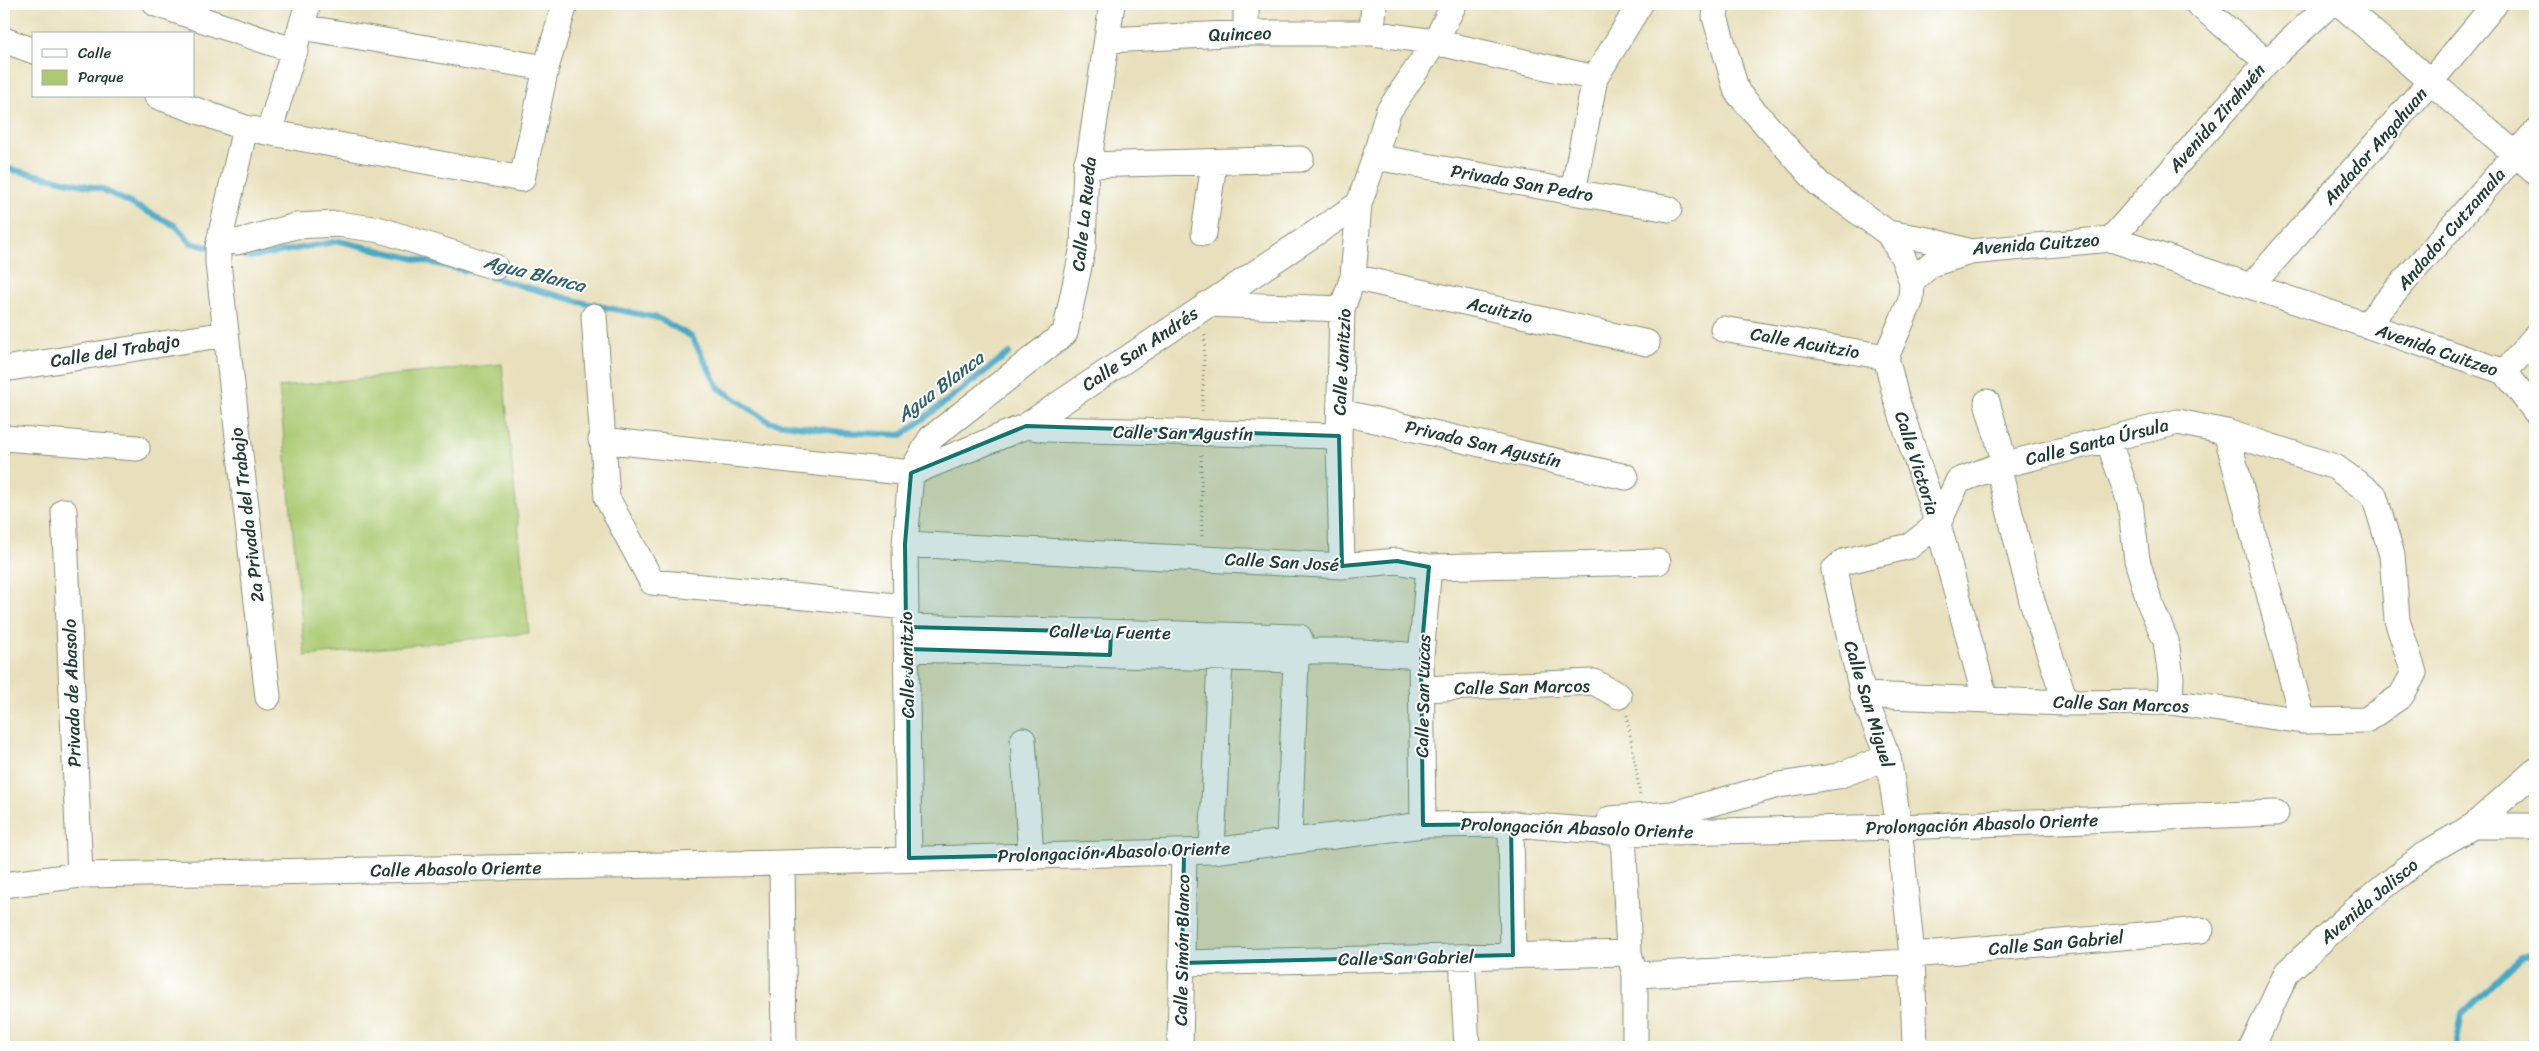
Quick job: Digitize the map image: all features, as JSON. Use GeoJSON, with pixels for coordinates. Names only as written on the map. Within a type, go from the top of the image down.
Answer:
{"type":"FeatureCollection","features":[{"type":"Feature","properties":{"kind":"street"},"geometry":{"type":"LineString","coordinates":[[156,4],[295,51]]}},
{"type":"Feature","properties":{"kind":"street","name":"2a Privada del Trabajo"},"geometry":{"type":"LineString","coordinates":[[268,697],[226,334],[219,250],[257,130],[295,51],[308,4]]}},
{"type":"Feature","properties":{"kind":"street"},"geometry":{"type":"LineString","coordinates":[[163,98],[257,130],[522,178],[546,68],[565,4]]}},
{"type":"Feature","properties":{"kind":"street","name":"Calle La Rueda"},"geometry":{"type":"LineString","coordinates":[[911,473],[931,438],[1066,333],[1083,247],[1086,165],[1090,153],[1112,4]]}},
{"type":"Feature","properties":{"kind":"street"},"geometry":{"type":"LineString","coordinates":[[1246,4],[1246,33]]}},
{"type":"Feature","properties":{"kind":"street"},"geometry":{"type":"LineString","coordinates":[[1372,33],[1374,4]]}},
{"type":"Feature","properties":{"kind":"street","name":"Calle Janitzio"},"geometry":{"type":"LineString","coordinates":[[1342,566],[1339,424],[1342,309],[1354,277],[1359,204],[1376,157],[1388,112],[1435,42],[1454,4]]}},
{"type":"Feature","properties":{"kind":"street"},"geometry":{"type":"LineString","coordinates":[[1573,192],[1595,78],[1640,4]]}},
{"type":"Feature","properties":{"kind":"street","name":"Avenida Cuitzeo"},"geometry":{"type":"LineString","coordinates":[[1717,4],[1715,17],[1737,92],[1819,184],[1888,233],[1929,240],[1970,252],[2111,239],[2505,372],[2535,411]]}},
{"type":"Feature","properties":{"kind":"street"},"geometry":{"type":"LineString","coordinates":[[2198,4],[2267,62]]}},
{"type":"Feature","properties":{"kind":"street","name":"Avenida Zirahuén"},"geometry":{"type":"LineString","coordinates":[[2111,239],[2267,62],[2330,4]]}},
{"type":"Feature","properties":{"kind":"street"},"geometry":{"type":"LineString","coordinates":[[2340,4],[2535,171]]}},
{"type":"Feature","properties":{"kind":"street","name":"Andador Angahuan"},"geometry":{"type":"LineString","coordinates":[[2251,286],[2431,82],[2495,4]]}},
{"type":"Feature","properties":{"kind":"street"},"geometry":{"type":"LineString","coordinates":[[301,27],[546,68]]}},
{"type":"Feature","properties":{"kind":"street","name":"Quinceo"},"geometry":{"type":"LineString","coordinates":[[1108,40],[1246,33],[1372,33],[1435,42],[1595,78]]}},
{"type":"Feature","properties":{"kind":"street"},"geometry":{"type":"LineString","coordinates":[[4,40],[32,50]]}},
{"type":"Feature","properties":{"kind":"street","name":"Andador Cutzamala"},"geometry":{"type":"LineString","coordinates":[[2366,325],[2535,132]]}},
{"type":"Feature","properties":{"kind":"street","name":"Privada San Pedro"},"geometry":{"type":"LineString","coordinates":[[1376,157],[1669,209]]}},
{"type":"Feature","properties":{"kind":"street"},"geometry":{"type":"LineString","coordinates":[[1086,165],[1214,163],[1301,159]]}},
{"type":"Feature","properties":{"kind":"street"},"geometry":{"type":"LineString","coordinates":[[1204,233],[1214,163]]}},
{"type":"Feature","properties":{"kind":"street","name":"Calle San Andrés"},"geometry":{"type":"LineString","coordinates":[[911,473],[1026,426],[1359,204]]}},
{"type":"Feature","properties":{"kind":"street"},"geometry":{"type":"LineString","coordinates":[[219,250],[237,242],[296,226],[338,224],[381,230],[495,267]]}},
{"type":"Feature","properties":{"kind":"street"},"geometry":{"type":"LineString","coordinates":[[1886,357],[1911,300],[1912,282],[1903,257],[1888,233]]}},
{"type":"Feature","properties":{"kind":"street"},"geometry":{"type":"LineString","coordinates":[[1912,282],[1931,264],[1970,252]]}},
{"type":"Feature","properties":{"kind":"street","name":"Acuitzio"},"geometry":{"type":"LineString","coordinates":[[1354,277],[1646,343]]}},
{"type":"Feature","properties":{"kind":"street"},"geometry":{"type":"LineString","coordinates":[[1207,304],[1342,309]]}},
{"type":"Feature","properties":{"kind":"street"},"geometry":{"type":"LineString","coordinates":[[594,316],[601,440],[911,473]]}},
{"type":"Feature","properties":{"kind":"street","name":"Calle Acuitzio"},"geometry":{"type":"LineString","coordinates":[[1723,328],[1886,357]]}},
{"type":"Feature","properties":{"kind":"street","name":"Calle del Trabajo"},"geometry":{"type":"LineString","coordinates":[[4,369],[226,334]]}},
{"type":"Feature","properties":{"kind":"street"},"geometry":{"type":"LineString","coordinates":[[2505,372],[2535,337]]}},
{"type":"Feature","properties":{"kind":"street","name":"Calle Victoria"},"geometry":{"type":"LineString","coordinates":[[1886,357],[1896,398],[1938,524],[1985,698]]}},
{"type":"Feature","properties":{"kind":"street"},"geometry":{"type":"LineString","coordinates":[[1987,402],[2032,601],[2066,703]]}},
{"type":"Feature","properties":{"kind":"street","name":"Calle Santa Úrsula"},"geometry":{"type":"LineString","coordinates":[[1938,524],[1958,481],[2002,465],[2178,422],[2226,432],[2334,467],[2374,495],[2392,555],[2397,620],[2414,673],[2401,696]]}},
{"type":"Feature","properties":{"kind":"street","name":"Calle San Agustín"},"geometry":{"type":"LineString","coordinates":[[1026,426],[1074,430],[1339,424]]}},
{"type":"Feature","properties":{"kind":"street","name":"Privada San Agustín"},"geometry":{"type":"LineString","coordinates":[[1339,424],[1626,477]]}},
{"type":"Feature","properties":{"kind":"street"},"geometry":{"type":"LineString","coordinates":[[2226,432],[2303,721]]}},
{"type":"Feature","properties":{"kind":"street"},"geometry":{"type":"LineString","coordinates":[[4,438],[137,448]]}},
{"type":"Feature","properties":{"kind":"street","name":"Calle La Fuente"},"geometry":{"type":"LineString","coordinates":[[601,440],[607,498],[652,582],[907,628],[1110,644],[1220,658],[1346,651],[1421,656]]}},
{"type":"Feature","properties":{"kind":"street"},"geometry":{"type":"LineString","coordinates":[[2108,440],[2130,502],[2137,560],[2147,595],[2166,641],[2171,678],[2170,702]]}},
{"type":"Feature","properties":{"kind":"street","name":"Calle Janitzio"},"geometry":{"type":"LineString","coordinates":[[909,858],[906,544],[911,473]]}},
{"type":"Feature","properties":{"kind":"street","name":"Privada de Abasolo"},"geometry":{"type":"LineString","coordinates":[[64,511],[80,875]]}},
{"type":"Feature","properties":{"kind":"street","name":"Calle San Miguel"},"geometry":{"type":"LineString","coordinates":[[1915,1047],[1911,959],[1899,828],[1888,757],[1863,696],[1834,570],[1843,562],[1910,546],[1938,524]]}},
{"type":"Feature","properties":{"kind":"street","name":"Calle San José"},"geometry":{"type":"LineString","coordinates":[[906,544],[1342,566],[1397,561],[1428,567],[1658,562]]}},
{"type":"Feature","properties":{"kind":"street","name":"Calle San Lucas"},"geometry":{"type":"LineString","coordinates":[[1423,825],[1421,656],[1428,567]]}},
{"type":"Feature","properties":{"kind":"street","name":"Calle La Fuente"},"geometry":{"type":"LineString","coordinates":[[1110,644],[1298,637],[1300,655]]}},
{"type":"Feature","properties":{"kind":"street"},"geometry":{"type":"LineString","coordinates":[[1289,840],[1300,655]]}},
{"type":"Feature","properties":{"kind":"street"},"geometry":{"type":"LineString","coordinates":[[1212,851],[1220,658]]}},
{"type":"Feature","properties":{"kind":"street","name":"Calle San Marcos"},"geometry":{"type":"LineString","coordinates":[[1421,689],[1594,682],[1619,696]]}},
{"type":"Feature","properties":{"kind":"street","name":"Calle San Marcos"},"geometry":{"type":"LineString","coordinates":[[1863,696],[1985,698],[2066,703],[2170,702],[2303,721],[2366,720],[2401,696]]}},
{"type":"Feature","properties":{"kind":"street"},"geometry":{"type":"LineString","coordinates":[[1024,740],[1030,856]]}},
{"type":"Feature","properties":{"kind":"street"},"geometry":{"type":"LineString","coordinates":[[1540,827],[1644,815],[1672,814],[1779,785],[1838,776],[1888,757]]}},
{"type":"Feature","properties":{"kind":"street"},"geometry":{"type":"LineString","coordinates":[[2473,826],[2535,771]]}},
{"type":"Feature","properties":{"kind":"street","name":"Prolongación Abasolo Oriente"},"geometry":{"type":"LineString","coordinates":[[909,858],[1212,851],[1289,840],[1423,825],[1511,824],[1623,833],[1899,828],[2276,813]]}},
{"type":"Feature","properties":{"kind":"street"},"geometry":{"type":"LineString","coordinates":[[1511,824],[1513,955]]}},
{"type":"Feature","properties":{"kind":"street"},"geometry":{"type":"LineString","coordinates":[[2473,826],[2535,826]]}},
{"type":"Feature","properties":{"kind":"street","name":"Avenida Jalisco"},"geometry":{"type":"LineString","coordinates":[[2252,1047],[2287,972],[2354,911],[2425,854],[2473,826]]}},
{"type":"Feature","properties":{"kind":"street"},"geometry":{"type":"LineString","coordinates":[[1623,833],[1636,1047]]}},
{"type":"Feature","properties":{"kind":"street","name":"Calle Simón Blanco"},"geometry":{"type":"LineString","coordinates":[[1180,1047],[1184,852]]}},
{"type":"Feature","properties":{"kind":"street","name":"Calle Abasolo Oriente"},"geometry":{"type":"LineString","coordinates":[[4,886],[80,875],[782,863],[909,858]]}},
{"type":"Feature","properties":{"kind":"street"},"geometry":{"type":"LineString","coordinates":[[782,863],[784,1047]]}},
{"type":"Feature","properties":{"kind":"street","name":"Calle San Gabriel"},"geometry":{"type":"LineString","coordinates":[[1182,963],[1513,955],[1632,964],[1911,959],[2201,930]]}},
{"type":"Feature","properties":{"kind":"street"},"geometry":{"type":"LineString","coordinates":[[1462,956],[1467,1047]]}},
{"type":"Feature","properties":{"kind":"path"},"geometry":{"type":"LineString","coordinates":[[1619,696],[1629,721],[1644,815]]}},
{"type":"Feature","properties":{"kind":"highlighted area"},"geometry":{"type":"Polygon","coordinates":[[[1026,426],[1339,436],[1342,566],[1397,561],[1429,567],[1421,656],[1423,825],[1511,824],[1513,955],[1182,963],[1184,852],[909,858],[908,649],[1110,655],[1111,632],[906,627],[905,544],[911,473],[1026,426]]]}},
{"type":"Feature","properties":{"kind":"green space"},"geometry":{"type":"Polygon","coordinates":[[[502,364],[529,633],[305,656],[279,387],[502,364]]]}},
{"type":"Feature","properties":{"kind":"waterway","name":"Agua Blanca"},"geometry":{"type":"LineString","coordinates":[[4,168],[102,189],[176,226],[191,243],[212,248]]}},
{"type":"Feature","properties":{"kind":"waterway","name":"Agua Blanca"},"geometry":{"type":"LineString","coordinates":[[229,252],[250,257],[339,241],[476,273]]}},
{"type":"Feature","properties":{"kind":"waterway","name":"Agua Blanca"},"geometry":{"type":"LineString","coordinates":[[490,277],[584,303],[658,318],[692,337],[719,388],[770,422],[841,432],[902,435],[1009,353]]}},
{"type":"Feature","properties":{"kind":"waterway"},"geometry":{"type":"LineString","coordinates":[[2456,1047],[2462,1014],[2520,957],[2535,954]]}}]}
